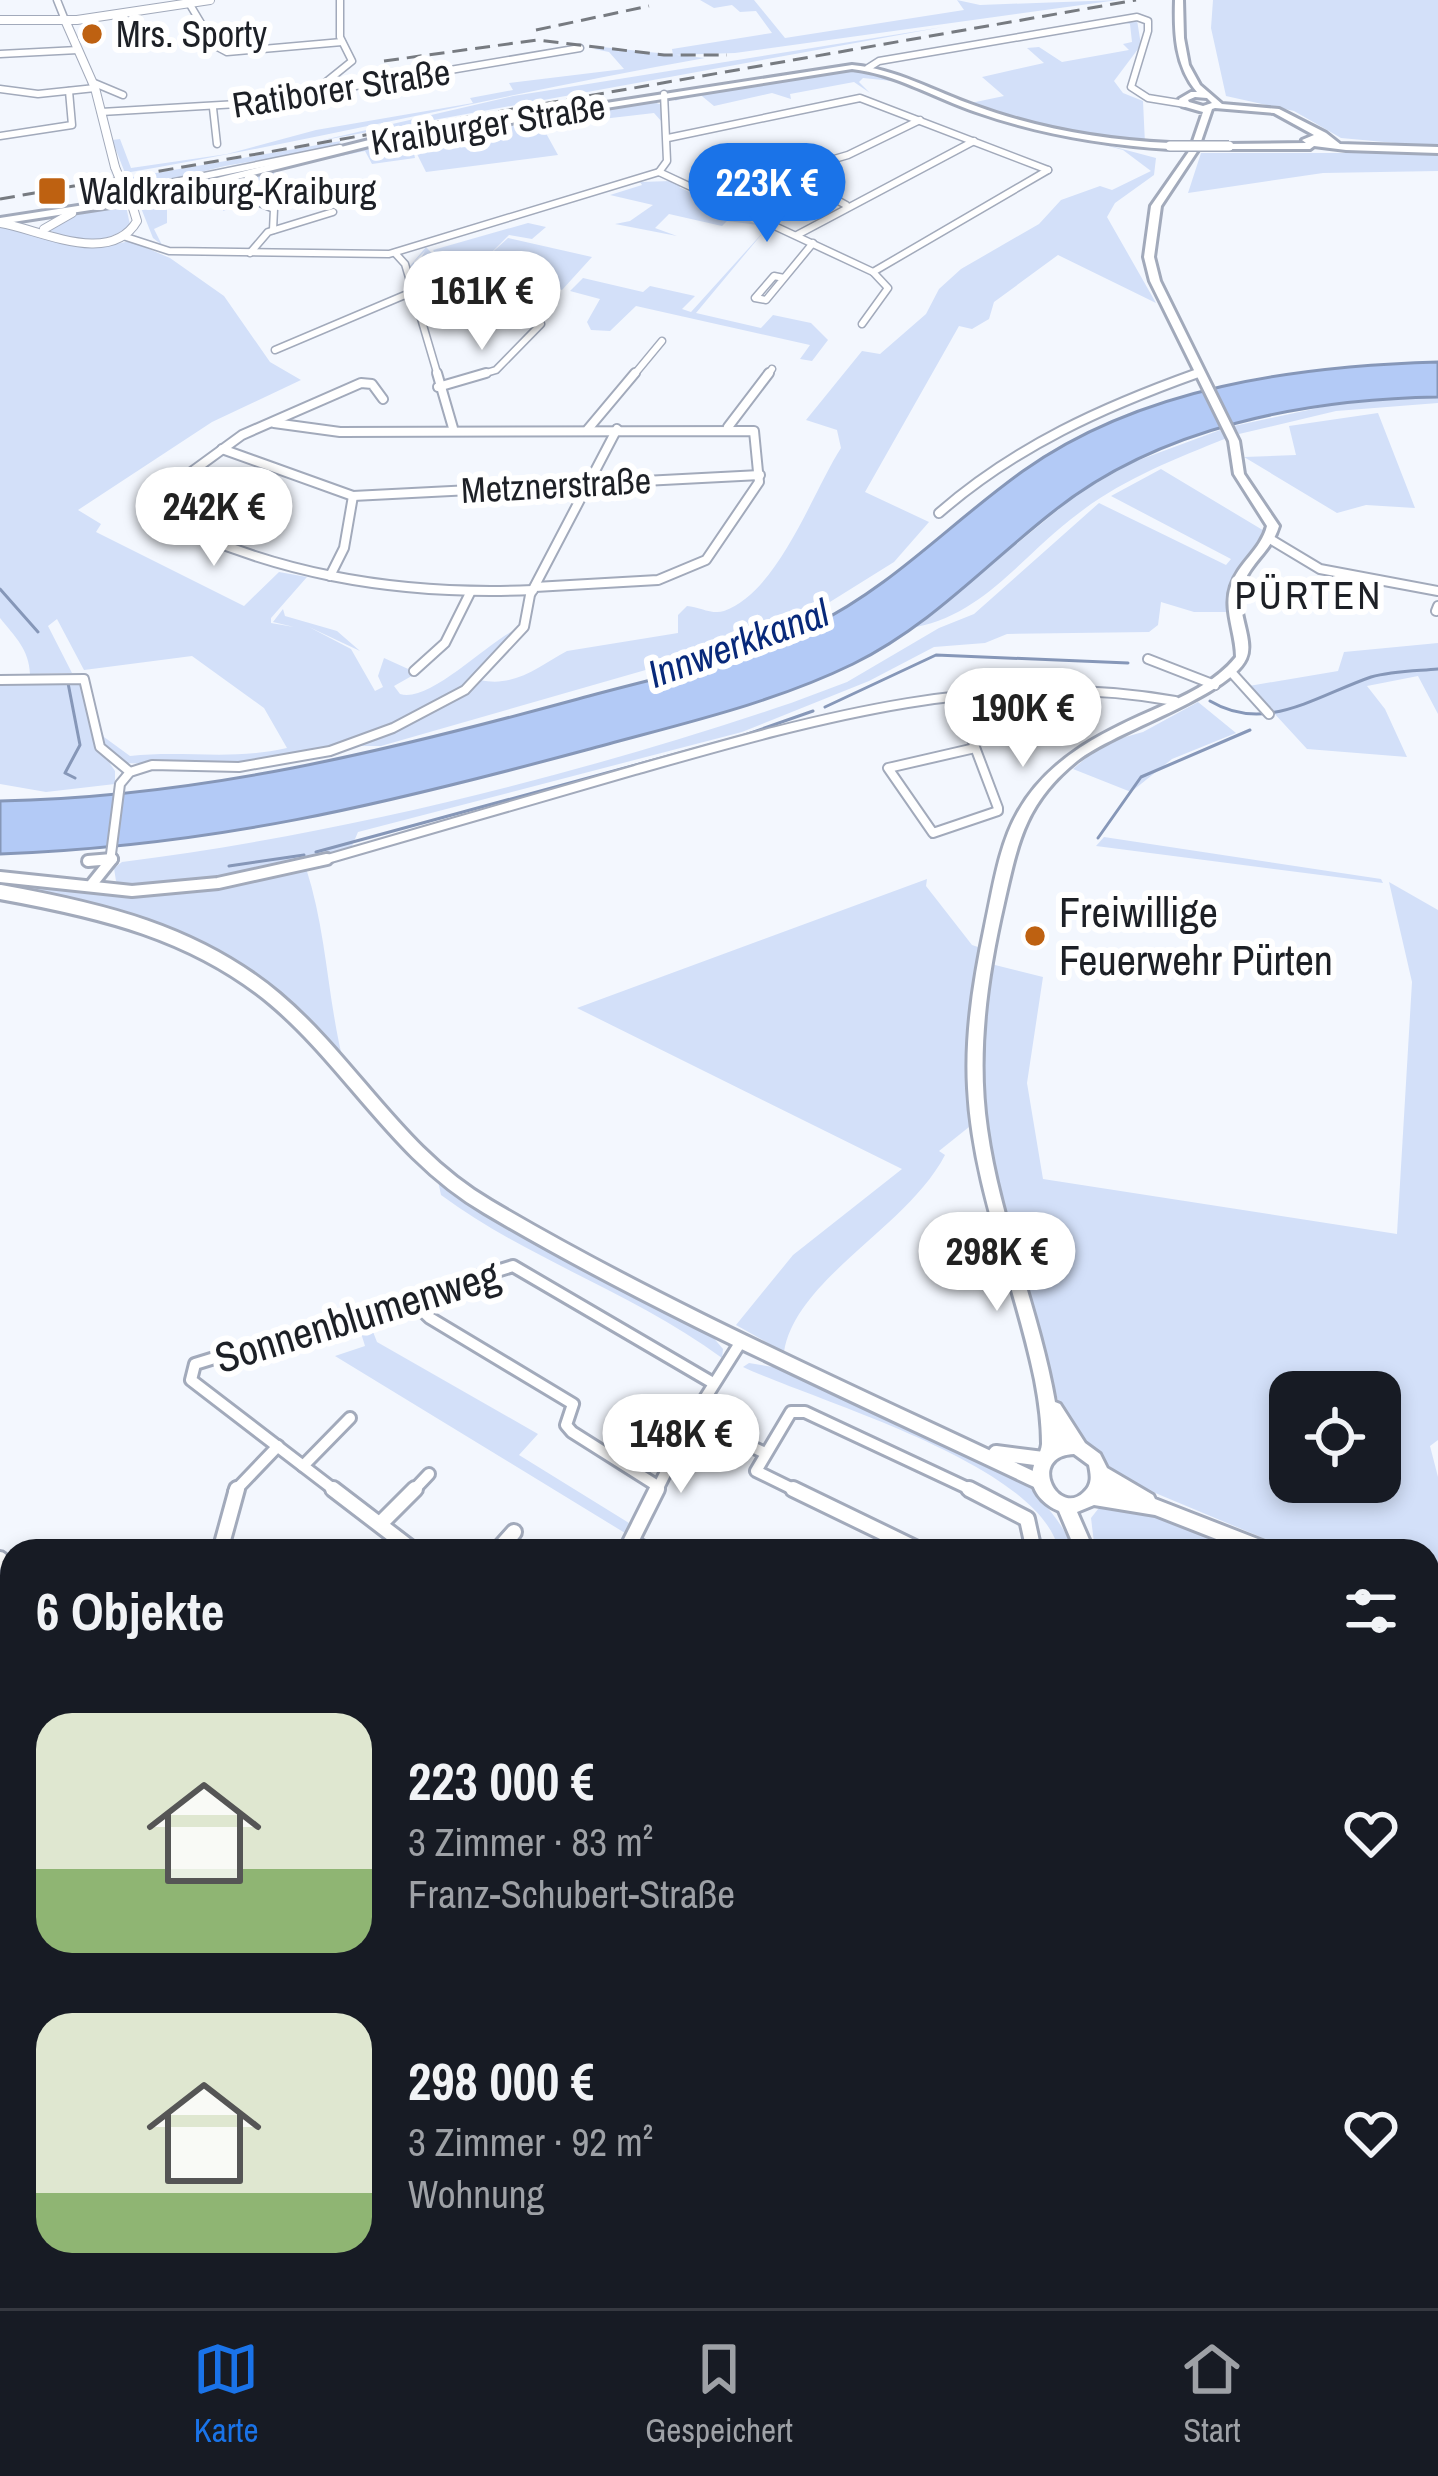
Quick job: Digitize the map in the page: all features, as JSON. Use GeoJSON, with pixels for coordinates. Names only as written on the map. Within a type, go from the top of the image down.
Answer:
{"type":"FeatureCollection","features":[{"type":"Feature","properties":{"kind":"main road"},"geometry":{"type":"LineString","coordinates":[[1179,0],[1189,97],[1200,123]]}},
{"type":"Feature","properties":{"kind":"main road","name":"Kraiburger Straße"},"geometry":{"type":"LineString","coordinates":[[0,222],[186,190],[343,148],[664,94],[868,68],[974,109],[1083,138],[1229,146],[1279,145],[1308,138]]}},
{"type":"Feature","properties":{"kind":"main road"},"geometry":{"type":"LineString","coordinates":[[1189,97],[1282,113],[1308,138],[1438,149]]}},
{"type":"Feature","properties":{"kind":"main road"},"geometry":{"type":"LineString","coordinates":[[1212,102],[1193,150],[1156,206],[1148,239],[1155,281],[1197,376],[1233,438],[1239,474],[1271,521],[1270,539],[1245,566],[1235,590],[1243,648],[1232,673],[1215,685],[1079,749],[1041,786],[1013,840],[983,968],[971,1057],[977,1142],[1049,1399],[1081,1451],[1101,1473],[1171,1512],[1238,1539]]}},
{"type":"Feature","properties":{"kind":"main road"},"geometry":{"type":"LineString","coordinates":[[1308,138],[1331,140]]}},
{"type":"Feature","properties":{"kind":"main road"},"geometry":{"type":"LineString","coordinates":[[1049,1399],[1047,1456],[1040,1482],[1064,1503],[1080,1539]]}},
{"type":"Feature","properties":{"kind":"main road"},"geometry":{"type":"LineString","coordinates":[[1047,1456],[1081,1451]]}},
{"type":"Feature","properties":{"kind":"main road"},"geometry":{"type":"LineString","coordinates":[[1087,1539],[1090,1499],[1101,1473]]}},
{"type":"Feature","properties":{"kind":"main road"},"geometry":{"type":"LineString","coordinates":[[1064,1503],[1090,1499],[1171,1512]]}},
{"type":"Feature","properties":{"kind":"street"},"geometry":{"type":"LineString","coordinates":[[0,222],[88,243],[123,236],[135,226],[93,85],[57,0]]}},
{"type":"Feature","properties":{"kind":"street"},"geometry":{"type":"LineString","coordinates":[[0,20],[65,20],[152,4],[210,0]]}},
{"type":"Feature","properties":{"kind":"street"},"geometry":{"type":"LineString","coordinates":[[316,90],[351,64],[343,43],[340,0]]}},
{"type":"Feature","properties":{"kind":"street"},"geometry":{"type":"LineString","coordinates":[[189,3],[214,45],[227,52],[343,43]]}},
{"type":"Feature","properties":{"kind":"street"},"geometry":{"type":"LineString","coordinates":[[868,68],[1120,19],[1148,21],[1146,52],[1130,83],[1157,100],[1189,97]]}},
{"type":"Feature","properties":{"kind":"street","name":"Ratiborer Straße"},"geometry":{"type":"LineString","coordinates":[[101,112],[213,108],[580,48]]}},
{"type":"Feature","properties":{"kind":"street"},"geometry":{"type":"LineString","coordinates":[[4,55],[78,50]]}},
{"type":"Feature","properties":{"kind":"street"},"geometry":{"type":"LineString","coordinates":[[0,89],[69,92],[93,85],[123,95]]}},
{"type":"Feature","properties":{"kind":"street"},"geometry":{"type":"LineString","coordinates":[[0,136],[73,125],[69,92]]}},
{"type":"Feature","properties":{"kind":"street"},"geometry":{"type":"LineString","coordinates":[[659,171],[668,139],[664,94]]}},
{"type":"Feature","properties":{"kind":"street"},"geometry":{"type":"LineString","coordinates":[[668,139],[860,98],[1048,170],[873,272]]}},
{"type":"Feature","properties":{"kind":"street"},"geometry":{"type":"LineString","coordinates":[[213,108],[217,144]]}},
{"type":"Feature","properties":{"kind":"street"},"geometry":{"type":"LineString","coordinates":[[711,195],[866,148],[920,120]]}},
{"type":"Feature","properties":{"kind":"street"},"geometry":{"type":"LineString","coordinates":[[796,236],[845,205],[922,173],[974,141]]}},
{"type":"Feature","properties":{"kind":"street"},"geometry":{"type":"LineString","coordinates":[[126,191],[343,148]]}},
{"type":"Feature","properties":{"kind":"street"},"geometry":{"type":"LineString","coordinates":[[770,175],[750,161],[791,150],[814,164]]}},
{"type":"Feature","properties":{"kind":"street"},"geometry":{"type":"LineString","coordinates":[[123,236],[162,250],[395,253],[659,171],[873,272],[888,288],[862,324]]}},
{"type":"Feature","properties":{"kind":"street"},"geometry":{"type":"LineString","coordinates":[[784,171],[845,205]]}},
{"type":"Feature","properties":{"kind":"street"},"geometry":{"type":"LineString","coordinates":[[248,198],[274,209],[273,230]]}},
{"type":"Feature","properties":{"kind":"street"},"geometry":{"type":"LineString","coordinates":[[250,253],[273,230],[333,212]]}},
{"type":"Feature","properties":{"kind":"street"},"geometry":{"type":"LineString","coordinates":[[46,232],[72,213]]}},
{"type":"Feature","properties":{"kind":"street"},"geometry":{"type":"LineString","coordinates":[[38,217],[46,232]]}},
{"type":"Feature","properties":{"kind":"street"},"geometry":{"type":"LineString","coordinates":[[784,278],[813,243]]}},
{"type":"Feature","properties":{"kind":"street"},"geometry":{"type":"LineString","coordinates":[[405,265],[418,248]]}},
{"type":"Feature","properties":{"kind":"street"},"geometry":{"type":"LineString","coordinates":[[395,253],[405,265],[453,428]]}},
{"type":"Feature","properties":{"kind":"street"},"geometry":{"type":"LineString","coordinates":[[275,350],[412,292]]}},
{"type":"Feature","properties":{"kind":"street"},"geometry":{"type":"LineString","coordinates":[[438,387],[496,370],[542,324],[538,316]]}},
{"type":"Feature","properties":{"kind":"street"},"geometry":{"type":"LineString","coordinates":[[588,429],[662,341]]}},
{"type":"Feature","properties":{"kind":"street"},"geometry":{"type":"LineString","coordinates":[[728,428],[772,370]]}},
{"type":"Feature","properties":{"kind":"street"},"geometry":{"type":"LineString","coordinates":[[939,513],[999,463],[1054,429],[1197,376]]}},
{"type":"Feature","properties":{"kind":"street"},"geometry":{"type":"LineString","coordinates":[[274,423],[340,432],[752,429],[760,475],[722,542],[688,572],[658,580],[534,589],[470,592],[330,576],[237,555],[142,506],[222,449],[274,423],[361,383],[372,384],[383,399]]}},
{"type":"Feature","properties":{"kind":"street"},"geometry":{"type":"LineString","coordinates":[[92,884],[113,856],[119,789],[130,772],[152,765],[220,769],[312,755],[415,717],[465,690],[523,629],[534,589],[617,429]]}},
{"type":"Feature","properties":{"kind":"street"},"geometry":{"type":"LineString","coordinates":[[222,449],[353,496],[344,548],[330,576]]}},
{"type":"Feature","properties":{"kind":"street","name":"Metznerstraße"},"geometry":{"type":"LineString","coordinates":[[353,496],[760,475]]}},
{"type":"Feature","properties":{"kind":"street"},"geometry":{"type":"LineString","coordinates":[[1270,539],[1320,568],[1438,591]]}},
{"type":"Feature","properties":{"kind":"street"},"geometry":{"type":"LineString","coordinates":[[413,671],[446,643],[470,592]]}},
{"type":"Feature","properties":{"kind":"street"},"geometry":{"type":"LineString","coordinates":[[1148,659],[1215,685]]}},
{"type":"Feature","properties":{"kind":"street"},"geometry":{"type":"LineString","coordinates":[[1232,673],[1270,714]]}},
{"type":"Feature","properties":{"kind":"street"},"geometry":{"type":"LineString","coordinates":[[0,680],[84,679],[100,747],[130,772]]}},
{"type":"Feature","properties":{"kind":"street"},"geometry":{"type":"LineString","coordinates":[[0,877],[155,891],[262,876],[831,715],[1069,687],[1174,701]]}},
{"type":"Feature","properties":{"kind":"street"},"geometry":{"type":"LineString","coordinates":[[956,697],[975,748],[998,811],[933,832],[888,768],[975,748]]}},
{"type":"Feature","properties":{"kind":"street"},"geometry":{"type":"LineString","coordinates":[[88,861],[113,856]]}},
{"type":"Feature","properties":{"kind":"street"},"geometry":{"type":"LineString","coordinates":[[0,892],[107,911],[184,939],[228,963],[292,1016],[374,1114],[433,1171],[557,1246],[1040,1482]]}},
{"type":"Feature","properties":{"kind":"street","name":"Sonnenblumenweg"},"geometry":{"type":"LineString","coordinates":[[278,1446],[191,1380],[189,1373],[206,1358],[518,1268],[713,1383]]}},
{"type":"Feature","properties":{"kind":"street"},"geometry":{"type":"LineString","coordinates":[[411,1300],[430,1318],[573,1404],[566,1425],[572,1432],[659,1486]]}},
{"type":"Feature","properties":{"kind":"street"},"geometry":{"type":"LineString","coordinates":[[632,1539],[692,1418],[742,1340]]}},
{"type":"Feature","properties":{"kind":"street"},"geometry":{"type":"LineString","coordinates":[[896,1539],[759,1474],[765,1453],[791,1412],[805,1412],[1022,1514],[1030,1539]]}},
{"type":"Feature","properties":{"kind":"street"},"geometry":{"type":"LineString","coordinates":[[303,1466],[350,1418]]}},
{"type":"Feature","properties":{"kind":"street"},"geometry":{"type":"LineString","coordinates":[[692,1418],[765,1453]]}},
{"type":"Feature","properties":{"kind":"street"},"geometry":{"type":"LineString","coordinates":[[223,1539],[232,1494],[278,1446],[399,1539]]}},
{"type":"Feature","properties":{"kind":"street"},"geometry":{"type":"LineString","coordinates":[[974,1447],[1047,1456]]}},
{"type":"Feature","properties":{"kind":"street"},"geometry":{"type":"LineString","coordinates":[[380,1524],[429,1474]]}},
{"type":"Feature","properties":{"kind":"street"},"geometry":{"type":"LineString","coordinates":[[508,1539],[514,1532]]}},
{"type":"Feature","properties":{"kind":"shaded area"},"geometry":{"type":"Polygon","coordinates":[[[700,0],[754,0],[785,38],[964,10],[957,0],[980,5],[1118,0],[735,53],[673,55],[672,49],[772,33],[756,11],[740,12],[732,5],[714,8],[700,0]]]}},
{"type":"Feature","properties":{"kind":"shaded area"},"geometry":{"type":"Polygon","coordinates":[[[1213,0],[1438,0],[1438,147],[1341,138],[1294,111],[1226,96],[1211,28],[1213,0]]]}},
{"type":"Feature","properties":{"kind":"shaded area"},"geometry":{"type":"Polygon","coordinates":[[[1120,20],[1137,20],[1141,45],[1114,81],[1123,93],[1143,101],[1145,144],[1111,142],[966,104],[1004,96],[982,77],[1044,63],[1027,48],[1039,47],[1062,62],[1129,50],[1123,44],[1132,42],[1130,24],[1122,22],[1046,34],[1120,20]]]}},
{"type":"Feature","properties":{"kind":"shaded area"},"geometry":{"type":"Polygon","coordinates":[[[943,27],[319,141],[513,96],[943,27]]]}},
{"type":"Feature","properties":{"kind":"shaded area"},"geometry":{"type":"Polygon","coordinates":[[[594,49],[705,58],[271,146],[125,173],[112,140],[120,139],[131,168],[227,154],[316,130],[473,103],[470,98],[513,90],[509,83],[624,69],[609,52],[594,49]]]}},
{"type":"Feature","properties":{"kind":"shaded area"},"geometry":{"type":"Polygon","coordinates":[[[842,70],[868,70],[902,82],[863,78],[859,82],[870,93],[854,82],[790,94],[791,99],[772,93],[714,106],[697,92],[842,70]]]}},
{"type":"Feature","properties":{"kind":"shaded area"},"geometry":{"type":"Polygon","coordinates":[[[646,99],[662,105],[662,122],[654,113],[542,126],[558,155],[426,172],[412,144],[415,158],[372,164],[365,151],[331,158],[374,143],[646,99]]]}},
{"type":"Feature","properties":{"kind":"shaded area"},"geometry":{"type":"Polygon","coordinates":[[[960,106],[1156,158],[1154,175],[1115,203],[1107,217],[1156,303],[1058,255],[994,302],[989,319],[972,329],[959,326],[865,492],[929,522],[894,562],[785,630],[381,746],[358,746],[442,708],[480,680],[516,678],[567,651],[678,633],[678,615],[687,606],[720,612],[744,600],[778,563],[841,448],[837,430],[806,420],[862,351],[880,354],[926,314],[939,289],[961,269],[1039,224],[1061,200],[1100,186],[1112,190],[1151,171],[1123,150],[960,106]]]}},
{"type":"Feature","properties":{"kind":"shaded area"},"geometry":{"type":"Polygon","coordinates":[[[562,110],[225,166],[139,187],[127,178],[341,141],[337,146],[499,113],[503,117],[562,110]]]}},
{"type":"Feature","properties":{"kind":"shaded area"},"geometry":{"type":"Polygon","coordinates":[[[1201,153],[1438,153],[1438,171],[1323,173],[1188,193],[1201,153]]]}},
{"type":"Feature","properties":{"kind":"shaded area"},"geometry":{"type":"Polygon","coordinates":[[[322,156],[325,159],[244,184],[233,194],[249,201],[223,211],[225,202],[205,195],[167,203],[167,223],[154,229],[162,245],[153,238],[139,203],[322,156]]]}},
{"type":"Feature","properties":{"kind":"shaded area"},"geometry":{"type":"Polygon","coordinates":[[[671,181],[758,225],[727,221],[722,226],[669,214],[655,228],[677,236],[615,224],[630,221],[653,205],[610,195],[642,185],[640,182],[671,181]]]}},
{"type":"Feature","properties":{"kind":"shaded area"},"geometry":{"type":"Polygon","coordinates":[[[126,206],[130,225],[111,236],[78,240],[48,229],[65,217],[126,206]]]}},
{"type":"Feature","properties":{"kind":"shaded area"},"geometry":{"type":"Polygon","coordinates":[[[528,223],[546,227],[532,239],[509,235],[485,259],[508,238],[592,257],[562,290],[441,262],[478,267],[483,261],[448,253],[440,260],[433,250],[528,223]]]}},
{"type":"Feature","properties":{"kind":"shaded area"},"geometry":{"type":"Polygon","coordinates":[[[0,225],[69,244],[102,247],[130,241],[170,258],[224,296],[270,362],[301,380],[212,422],[78,510],[101,524],[96,532],[244,606],[279,572],[307,577],[271,623],[294,627],[273,622],[283,609],[285,616],[337,631],[360,651],[309,627],[351,649],[375,691],[383,687],[378,676],[384,658],[417,673],[394,686],[400,694],[413,694],[444,680],[521,627],[461,689],[380,731],[292,756],[230,766],[121,763],[102,747],[97,719],[104,737],[130,756],[246,754],[287,748],[264,708],[192,656],[84,670],[57,619],[48,626],[72,673],[30,674],[24,650],[0,618],[0,225]]]}},
{"type":"Feature","properties":{"kind":"shaded area"},"geometry":{"type":"Polygon","coordinates":[[[766,229],[696,313],[761,328],[773,315],[811,323],[828,340],[812,361],[800,359],[810,345],[636,306],[610,331],[591,330],[587,322],[600,299],[570,291],[583,278],[643,292],[650,286],[695,296],[682,309],[691,312],[766,229]]]}},
{"type":"Feature","properties":{"kind":"shaded area"},"geometry":{"type":"Polygon","coordinates":[[[426,247],[442,264],[546,289],[526,315],[456,300],[428,303],[417,265],[425,251],[414,262],[427,316],[410,266],[426,247]]]}},
{"type":"Feature","properties":{"kind":"shaded area"},"geometry":{"type":"Polygon","coordinates":[[[1438,397],[1438,403],[1336,411],[1239,434],[1234,426],[1341,403],[1438,397]]]}},
{"type":"Feature","properties":{"kind":"shaded area"},"geometry":{"type":"Polygon","coordinates":[[[1378,413],[1415,508],[1366,505],[1337,513],[1244,457],[1296,455],[1289,426],[1378,413]]]}},
{"type":"Feature","properties":{"kind":"shaded area"},"geometry":{"type":"Polygon","coordinates":[[[1220,430],[1227,438],[1150,471],[1096,501],[984,596],[941,620],[916,627],[1076,495],[1131,463],[1220,430]]]}},
{"type":"Feature","properties":{"kind":"shaded area"},"geometry":{"type":"Polygon","coordinates":[[[1161,469],[1266,532],[1233,575],[1227,612],[1194,612],[1161,602],[1158,625],[1149,632],[1007,634],[985,643],[934,647],[869,681],[742,732],[358,832],[352,846],[194,884],[134,887],[116,881],[114,868],[122,862],[292,835],[460,799],[627,755],[847,682],[939,628],[974,614],[1099,503],[1226,565],[1231,559],[1111,496],[1161,469]]]}},
{"type":"Feature","properties":{"kind":"shaded area"},"geometry":{"type":"Polygon","coordinates":[[[1438,643],[1438,714],[1418,676],[1367,686],[1385,709],[1407,757],[1307,749],[1249,686],[1338,671],[1344,652],[1438,643]]]}},
{"type":"Feature","properties":{"kind":"shaded area"},"geometry":{"type":"Polygon","coordinates":[[[72,678],[83,683],[92,737],[115,771],[115,784],[46,792],[0,784],[0,681],[72,678]]]}},
{"type":"Feature","properties":{"kind":"shaded area"},"geometry":{"type":"Polygon","coordinates":[[[1198,702],[1236,733],[1172,759],[1131,792],[1073,769],[1104,743],[1143,732],[1198,702]]]}},
{"type":"Feature","properties":{"kind":"shaded area"},"geometry":{"type":"Polygon","coordinates":[[[1104,837],[1381,879],[1383,883],[1096,846],[1104,837]]]}},
{"type":"Feature","properties":{"kind":"shaded area"},"geometry":{"type":"Polygon","coordinates":[[[306,868],[346,1072],[270,992],[194,940],[108,909],[0,889],[0,880],[145,896],[306,868]]]}},
{"type":"Feature","properties":{"kind":"shaded area"},"geometry":{"type":"Polygon","coordinates":[[[927,879],[926,886],[972,945],[981,948],[966,1049],[969,1127],[939,1151],[945,1155],[906,1206],[809,1300],[784,1352],[736,1325],[793,1255],[902,1169],[577,1008],[927,879]]]}},
{"type":"Feature","properties":{"kind":"shaded area"},"geometry":{"type":"Polygon","coordinates":[[[1389,882],[1438,910],[1438,1440],[1430,1446],[1438,1477],[1438,1539],[1265,1539],[1129,1482],[1080,1442],[1065,1421],[1044,1358],[989,1158],[977,1057],[991,964],[1043,977],[1027,1083],[1043,1179],[1397,1234],[1412,982],[1389,882]]]}},
{"type":"Feature","properties":{"kind":"shaded area"},"geometry":{"type":"Polygon","coordinates":[[[438,1181],[483,1211],[712,1336],[723,1349],[722,1358],[653,1314],[474,1218],[441,1195],[438,1181]]]}},
{"type":"Feature","properties":{"kind":"shaded area"},"geometry":{"type":"Polygon","coordinates":[[[366,1314],[377,1342],[538,1434],[519,1455],[629,1523],[625,1533],[335,1356],[365,1346],[356,1317],[366,1314]]]}},
{"type":"Feature","properties":{"kind":"shaded area"},"geometry":{"type":"Polygon","coordinates":[[[749,1363],[779,1368],[1022,1479],[1068,1539],[1053,1539],[1043,1520],[1013,1491],[971,1464],[743,1367],[749,1363]]]}},
{"type":"Feature","properties":{"kind":"shaded area"},"geometry":{"type":"Polygon","coordinates":[[[1102,1504],[1154,1513],[1218,1539],[1094,1539],[1091,1518],[1102,1504]]]}},
{"type":"Feature","properties":{"kind":"water"},"geometry":{"type":"Polygon","coordinates":[[[1438,362],[1438,397],[1286,412],[1236,423],[1140,458],[1054,511],[933,612],[882,648],[755,703],[511,770],[296,820],[153,842],[0,854],[0,801],[148,791],[292,768],[507,718],[755,650],[841,610],[1023,471],[1118,419],[1222,386],[1276,376],[1438,362]]]}},
{"type":"Feature","properties":{"kind":"waterway"},"geometry":{"type":"LineString","coordinates":[[0,589],[38,632]]}},
{"type":"Feature","properties":{"kind":"waterway"},"geometry":{"type":"LineString","coordinates":[[825,707],[936,655],[1128,663]]}},
{"type":"Feature","properties":{"kind":"waterway"},"geometry":{"type":"LineString","coordinates":[[1210,701],[1230,710],[1271,713],[1371,677],[1438,669]]}},
{"type":"Feature","properties":{"kind":"waterway"},"geometry":{"type":"LineString","coordinates":[[68,683],[80,745],[65,773],[75,778]]}},
{"type":"Feature","properties":{"kind":"waterway"},"geometry":{"type":"LineString","coordinates":[[316,852],[742,736],[813,711]]}},
{"type":"Feature","properties":{"kind":"waterway"},"geometry":{"type":"LineString","coordinates":[[1098,838],[1141,777],[1250,730]]}},
{"type":"Feature","properties":{"kind":"waterway"},"geometry":{"type":"LineString","coordinates":[[229,866],[304,855]]}},
{"type":"Feature","properties":{"kind":"railway"},"geometry":{"type":"LineString","coordinates":[[0,199],[1136,0]]}},
{"type":"Feature","properties":{"kind":"railway"},"geometry":{"type":"LineString","coordinates":[[536,30],[649,6]]}},
{"type":"Feature","properties":{"kind":"railway"},"geometry":{"type":"LineString","coordinates":[[384,61],[537,40],[664,55],[727,55]]}},
{"type":"Feature","properties":{"kind":"place","name":"Mrs. Sporty"},"geometry":{"type":"Point","coordinates":[92,34]}},
{"type":"Feature","properties":{"kind":"place","name":"Waldkraiburg-Kraiburg"},"geometry":{"type":"Point","coordinates":[52,191]}},
{"type":"Feature","properties":{"kind":"place","name":"Freiwillige Feuerwehr Pürten"},"geometry":{"type":"Point","coordinates":[1035,936]}},
{"type":"Feature","properties":{"kind":"district","name":"PÜRTEN"},"geometry":{"type":"Point","coordinates":[1309,595]}},
{"type":"Feature","properties":{"kind":"water label","name":"Innwerkkanal"},"geometry":{"type":"Point","coordinates":[738,643]}}]}
